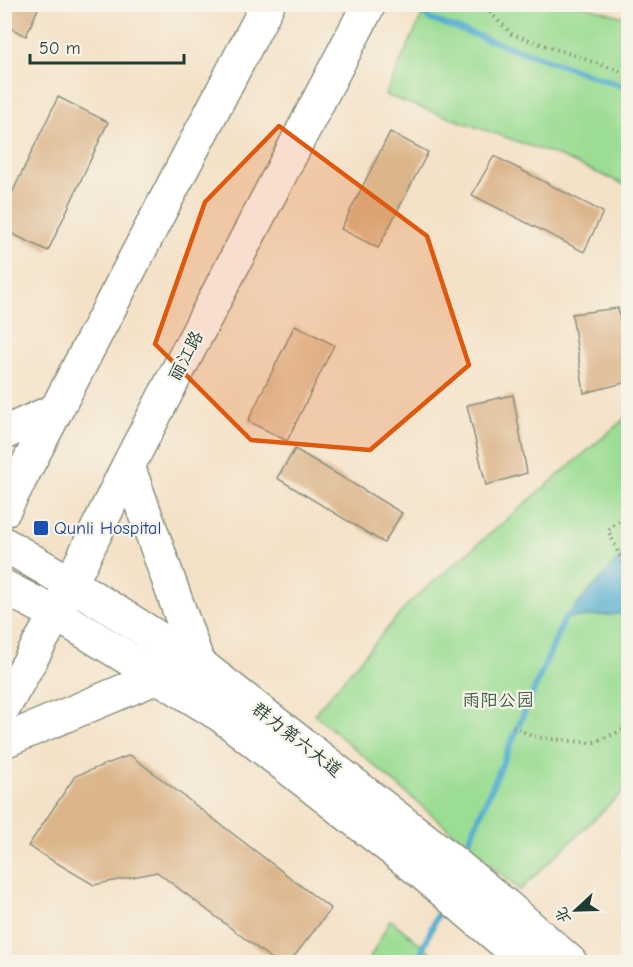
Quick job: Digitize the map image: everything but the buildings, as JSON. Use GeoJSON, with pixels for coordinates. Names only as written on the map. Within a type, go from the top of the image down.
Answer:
{"type":"FeatureCollection","features":[{"type":"Feature","properties":{"kind":"main road"},"geometry":{"type":"LineString","coordinates":[[4,510],[268,4]]}},
{"type":"Feature","properties":{"kind":"main road","name":"丽江路"},"geometry":{"type":"LineString","coordinates":[[4,707],[56,614],[128,466],[369,4]]}},
{"type":"Feature","properties":{"kind":"main road"},"geometry":{"type":"LineString","coordinates":[[4,433],[56,410]]}},
{"type":"Feature","properties":{"kind":"main road"},"geometry":{"type":"LineString","coordinates":[[128,466],[198,663]]}},
{"type":"Feature","properties":{"kind":"main road","name":"群力第六大道"},"geometry":{"type":"LineString","coordinates":[[4,544],[198,663],[497,917],[570,963]]}},
{"type":"Feature","properties":{"kind":"main road","name":"群力第六大道"},"geometry":{"type":"LineString","coordinates":[[4,587],[56,614],[222,716],[426,858]]}},
{"type":"Feature","properties":{"kind":"main road"},"geometry":{"type":"LineString","coordinates":[[4,741],[157,677]]}},
{"type":"Feature","properties":{"kind":"main road","name":"群力第六大道"},"geometry":{"type":"LineString","coordinates":[[497,917],[527,963]]}},
{"type":"Feature","properties":{"kind":"path"},"geometry":{"type":"LineString","coordinates":[[481,4],[512,34],[628,74]]}},
{"type":"Feature","properties":{"kind":"path"},"geometry":{"type":"LineString","coordinates":[[628,513],[608,531],[628,573]]}},
{"type":"Feature","properties":{"kind":"path"},"geometry":{"type":"LineString","coordinates":[[513,726],[533,737],[592,743],[628,728]]}},
{"type":"Feature","properties":{"kind":"highlighted area"},"geometry":{"type":"Polygon","coordinates":[[[279,126],[427,236],[469,365],[370,450],[251,440],[155,344],[205,202],[279,126]]]}},
{"type":"Feature","properties":{"kind":"green space"},"geometry":{"type":"Polygon","coordinates":[[[427,5],[581,5],[628,18],[628,186],[556,155],[385,95],[427,5]]]}},
{"type":"Feature","properties":{"kind":"green space","name":"雨阳公园"},"geometry":{"type":"Polygon","coordinates":[[[628,416],[628,787],[520,890],[314,714],[410,602],[628,416]]]}},
{"type":"Feature","properties":{"kind":"green space"},"geometry":{"type":"Polygon","coordinates":[[[391,920],[442,962],[368,962],[391,920]]]}},
{"type":"Feature","properties":{"kind":"water"},"geometry":{"type":"Polygon","coordinates":[[[628,549],[628,611],[620,614],[565,618],[628,549]]]}},
{"type":"Feature","properties":{"kind":"waterway"},"geometry":{"type":"LineString","coordinates":[[416,4],[429,19],[628,88]]}},
{"type":"Feature","properties":{"kind":"waterway"},"geometry":{"type":"LineString","coordinates":[[462,857],[565,618],[570,615]]}},
{"type":"Feature","properties":{"kind":"waterway"},"geometry":{"type":"LineString","coordinates":[[417,962],[443,902]]}},
{"type":"Feature","properties":{"kind":"place","name":"Qunli Hospital"},"geometry":{"type":"Point","coordinates":[41,528]}}]}
